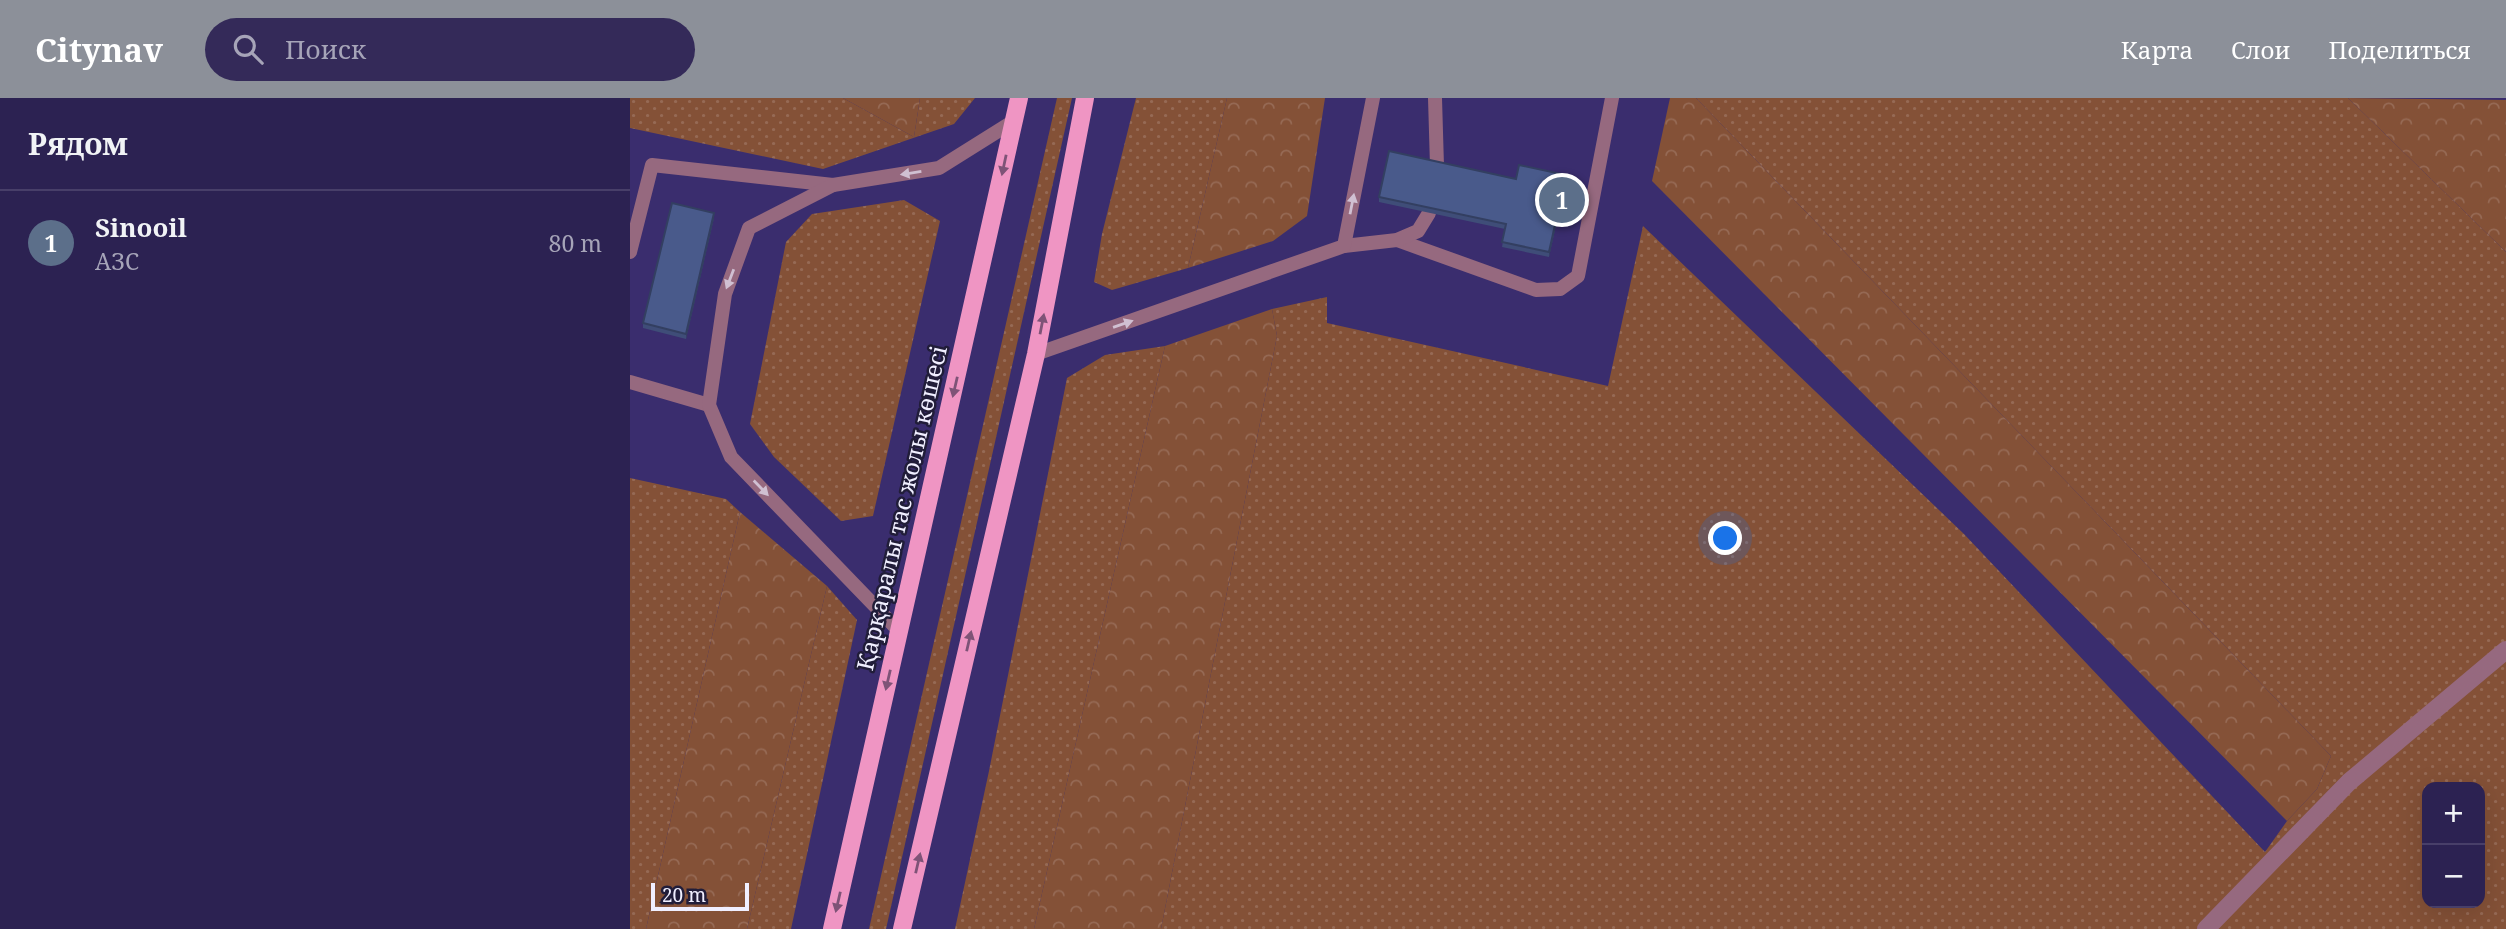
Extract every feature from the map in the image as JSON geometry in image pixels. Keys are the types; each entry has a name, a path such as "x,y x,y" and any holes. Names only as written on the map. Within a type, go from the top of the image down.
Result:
{"main road":[{"name":"Қарқаралы тас жолы көшесі","path":"832,929 1019,98"},
{"path":"902,929 1036,354 1085,98"}],"street":[{"path":"2206,929 2349,782 2506,650"}],"lane":[{"path":"1344,246 1373,98"},
{"path":"1435,98 1437,166"},
{"path":"1397,240 1536,290 1560,289 1578,276 1612,98"},
{"path":"630,252 652,165 833,185 939,168 1014,121"},
{"path":"833,185 750,228 725,294 709,405 731,457 900,631"},
{"path":"1036,354 1344,246 1397,240 1418,231 1429,213"},
{"path":"630,382 709,405"}],"green space":[{"path":"630,98 843,98 914,137 920,98 975,98 954,124 823,169 630,128"},
{"path":"843,98 920,98 914,137"},
{"path":"1057,98 1072,98 886,929 869,929"},
{"path":"1136,98 1227,98 1188,268 1112,290 1094,282 1102,234"},
{"path":"1227,98 1325,98 1307,216 1273,241 1188,268"},
{"path":"1670,98 1696,98 2331,756 2317,789 2287,821 1652,181"},
{"path":"1696,98 2348,98 2506,252 2506,929 1161,929 1277,336 1272,309 1327,297 1327,323 1608,386 1643,226 1964,534 2265,852 2287,821 2317,789 2331,756"},
{"path":"2348,98 2506,100 2506,252"},
{"path":"904,200 940,221 873,516 841,521 774,457 750,424 786,242 812,214"},
{"path":"1272,309 1277,336 1161,929 1034,929 1165,346"},
{"path":"1165,346 1034,929 955,929 1067,378 1105,355"},
{"path":"630,478 726,499 740,512 646,929 630,929"},
{"path":"740,512 827,586 747,929 646,929"},
{"path":"827,586 857,620 791,929 747,929"}],"building":[{"path":"1389,151 1516,179 1519,165 1566,175 1549,252 1502,242 1506,224 1379,197"},
{"path":"672,203 714,213 686,334 643,323"}],"place":[{"name":"Sinooil","path":"1562,200"}]}
